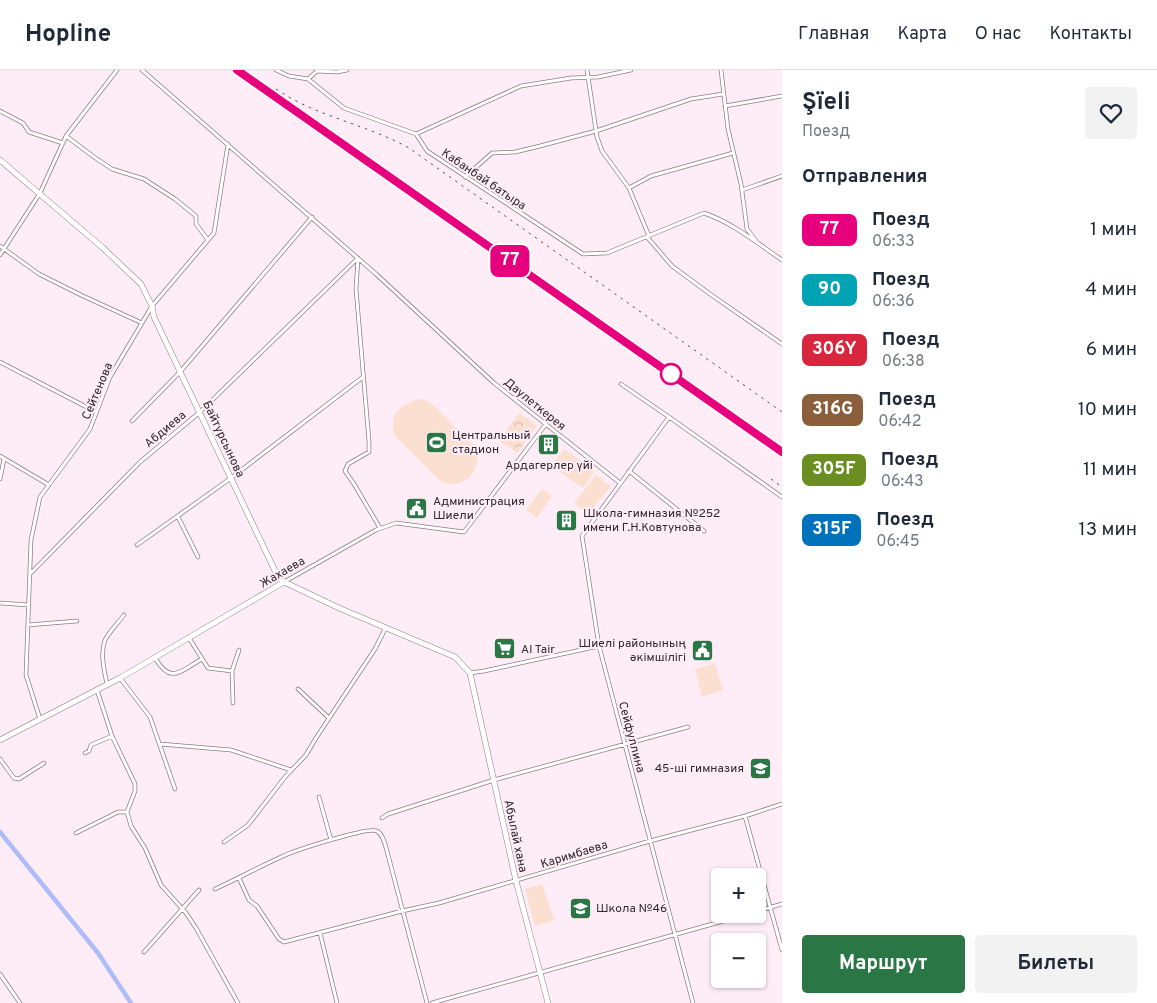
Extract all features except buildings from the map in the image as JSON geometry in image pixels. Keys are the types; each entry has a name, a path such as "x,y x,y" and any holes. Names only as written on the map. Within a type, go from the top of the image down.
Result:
{"main road":[{"name":"Байтурсынова","path":"0,160 103,248 140,284 152,306 154,318 277,575 284,582"},
{"path":"284,582 455,657 470,673"},
{"name":"Жахаева","path":"0,740 120,678 284,582"},
{"name":"Абылай хана","path":"470,673 516,881 548,1003"}],"street":[{"path":"0,255 40,193 66,136 117,70"},
{"name":"Даулеткерея","path":"142,70 312,217 494,383 620,483"},
{"path":"276,70 289,76 308,79 344,108 416,134 521,86 571,78 598,77 631,70"},
{"path":"308,79 317,71 337,72 347,70"},
{"path":"587,70 596,131 602,151 629,188 648,237 672,266 782,344"},
{"path":"720,70 728,129 742,190 747,229 758,244 782,260"},
{"path":"465,177 492,153 515,152 596,131 691,99 723,94"},
{"path":"725,106 782,96"},
{"path":"0,110 23,123 29,132 63,143"},
{"name":"Кабанбай батыра","path":"416,134 427,151 583,254 607,253 704,213 720,218 758,244"},
{"path":"66,136 112,169 144,179 176,199 196,216 196,224 208,240"},
{"name":"Сейтенова","path":"40,719 26,675 31,540 40,497 90,429 110,377 152,306 214,233 228,144"},
{"path":"629,188 651,176 734,153"},
{"path":"742,190 782,176"},
{"path":"132,421 180,372 312,217"},
{"path":"0,246 39,274 142,323"},
{"path":"358,258 356,289 369,452 348,464 345,471 380,528"},
{"name":"Абдиева","path":"30,575 140,462 200,412 358,258"},
{"path":"0,362 96,412"},
{"path":"137,545 231,478 364,377"},
{"path":"621,384 782,497"},
{"path":"620,483 669,417"},
{"name":"Жахаева","path":"284,582 380,528 396,523 464,532 546,424"},
{"path":"0,478 2,458 49,485"},
{"path":"629,471 704,531"},
{"name":"Сейфуллина","path":"620,483 582,536 599,646 693,1003"},
{"path":"178,517 198,557"},
{"path":"0,603 28,605"},
{"path":"106,684 103,665 105,639 124,615"},
{"path":"28,624 77,621"},
{"path":"224,842 248,825 291,771 306,756 386,627"},
{"path":"188,638 208,668 232,671"},
{"path":"470,673 599,646"},
{"path":"233,703 232,671 239,650"},
{"path":"155,657 162,669 167,673 174,674 202,659"},
{"path":"120,678 150,717 175,790"},
{"path":"298,689 329,718"},
{"path":"97,690 112,736 135,784 135,791 127,812 131,826 145,848 161,885 196,928 238,1003"},
{"path":"382,818 388,814 494,780 688,727"},
{"path":"85,753 89,751 91,745 112,736"},
{"path":"160,744 231,750 291,771"},
{"path":"0,759 14,778 19,779 44,763"},
{"path":"319,797 331,840"},
{"name":"Каримбаева","path":"238,878 249,900 257,906 279,939 284,942 402,910 439,903 782,804"},
{"path":"76,833 118,812 127,812"},
{"path":"745,816 782,950"},
{"path":"215,889 282,856 371,829 377,831 381,835 388,855 427,1003"},
{"path":"144,952 198,890"},
{"path":"766,909 782,904"},
{"path":"432,1003 715,923"},
{"path":"320,933 337,1003"},
{"path":"0,974 20,1003"}],"green space":[{"name":"Центральный стадион","path":"418,399 425,400 434,406 477,449 478,457 473,472 462,482 455,484 439,480 394,435 394,416 401,408"},
{"path":"519,413 537,426 517,453 499,441"},
{"path":"564,449 595,471 583,488 551,466"},
{"path":"596,475 611,486 588,514 574,503"},
{"path":"542,489 552,496 537,518 526,510"},
{"path":"715,663 723,690 702,697 695,669"},
{"path":"542,884 554,920 535,926 525,889"}],"waterway":[{"path":"0,832 98,953 131,1003"}],"railway":[{"path":"238,70 782,452"},
{"path":"276,89 308,107 409,148 782,412"},
{"path":"771,479 782,487"}],"train":[{"name":"77","path":"237,70 782,452"}],"place":[{"name":"Центральный стадион","path":"436,442"},
{"name":"Ардагерлер үйі","path":"549,444"},
{"name":"Администрация Шиели","path":"417,508"},
{"name":"Школа-гимназия №252 имени Г.Н.Ковтунова","path":"567,520"},
{"name":"Al Tair","path":"505,649"},
{"name":"Шиелі районының әкімшілігі","path":"702,650"},
{"name":"45-ші гимназия","path":"760,768"},
{"name":"Школа №46","path":"580,908"}]}
